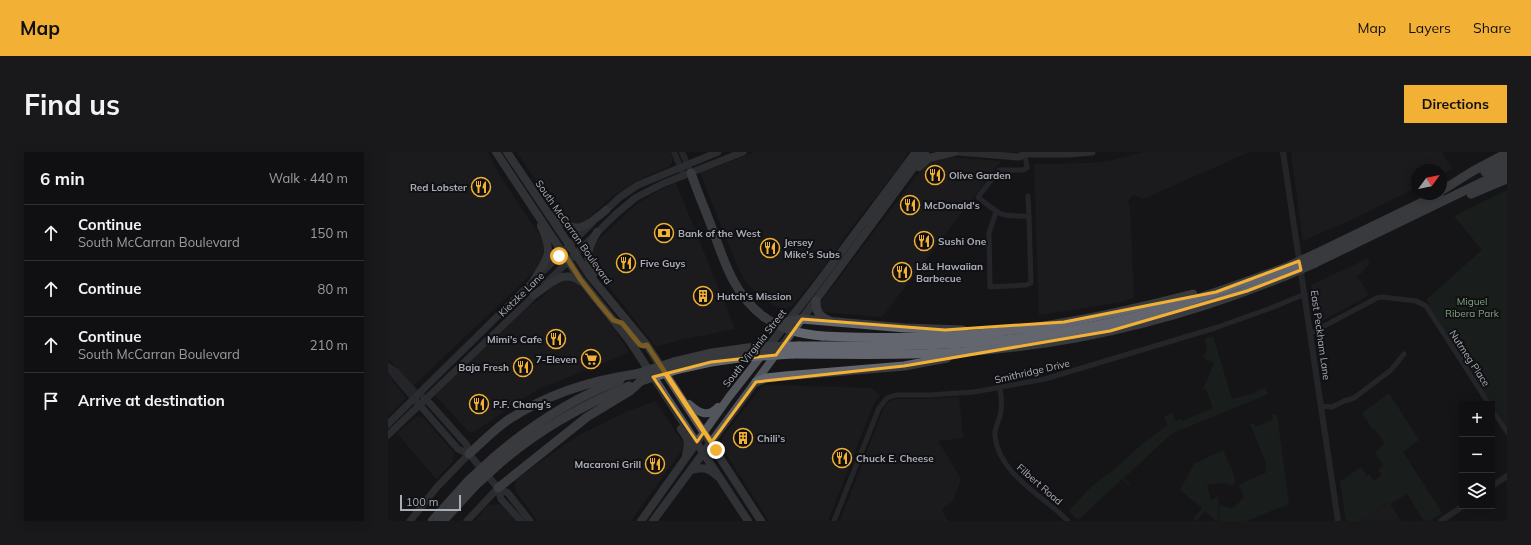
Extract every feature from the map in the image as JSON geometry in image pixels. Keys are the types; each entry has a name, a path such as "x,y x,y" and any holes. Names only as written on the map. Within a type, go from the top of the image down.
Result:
{"highway":[{"path":"1447,188 1473,171 1507,153"},
{"path":"1447,190 1507,161"},
{"path":"677,366 746,357 792,354 919,354 985,350 1052,342 1132,326 1210,304 1315,259 1424,206 1507,170"},
{"path":"687,171 724,263 736,287 748,303 764,317 776,325 796,332 822,336 881,338 933,337 989,333 1123,312 1194,294 1216,292"},
{"path":"1424,206 1476,192 1507,179"},
{"path":"1424,206 1430,200"},
{"path":"1424,206 1431,200"},
{"path":"469,454 508,420 540,402 599,381 639,377 677,366 712,353 755,347 938,345 1027,337 1094,326 1142,315 1284,272"},
{"path":"816,300 816,309 819,315 825,319 839,323"},
{"path":"787,322 802,319 839,323 956,330 1016,327 1064,322"},
{"path":"756,382 766,378 904,366 985,350"},
{"path":"432,521 495,461 570,414 639,377"},
{"path":"498,488 587,417 630,391 639,377"},
{"path":"443,521 472,483"}],"main road":[{"name":"South McCarran Boulevard","path":"496,152 583,283 629,340 748,521"},
{"name":"Kietzke Lane","path":"388,435 623,208 640,196 687,171 718,152"},
{"name":"Kietzke Lane","path":"388,424 534,280 620,198 638,185 680,167 687,171 743,152"},
{"name":"South Virginia Street","path":"641,521 738,386 848,243 910,156 916,152"},
{"name":"South Virginia Street","path":"653,521 925,152"},
{"path":"905,180 929,158 954,152"},
{"path":"958,152 1015,157 1022,156 1024,153 1069,154 1092,152"},
{"name":"South McCarran Boulevard","path":"506,153 596,283 647,345 761,521"},
{"path":"529,202 547,240 548,252 545,262 534,280"},
{"path":"544,208 565,224 576,228 593,221 606,210"},
{"path":"596,283 587,260 587,254 597,232"},
{"path":"848,243 854,248"},
{"path":"534,295 560,277 571,276 583,283"},
{"path":"613,320 622,323 640,345 647,345"},
{"path":"676,390 694,409 706,414 715,410 738,386"},
{"path":"410,521 433,492 469,454 469,449 466,444 426,399 416,397"},
{"path":"416,397 420,405 458,450 469,454 498,488 508,493 530,521"},
{"path":"669,401 677,423 687,438 688,446 685,458"},
{"path":"691,470 707,468 724,483"},
{"path":"467,521 498,488"},
{"path":"498,488 501,499 521,521"}],"street":[{"path":"674,152 680,167"},
{"path":"682,152 687,171"},
{"name":"East Peckham Lane","path":"1283,152 1338,521"},
{"path":"1024,153 1027,168 1022,170 999,170 978,197 996,212 1008,217 1029,216"},
{"path":"996,212 989,233 990,288 1026,285 1031,283 1028,196"},
{"name":"Smithridge Drive","path":"834,521 879,408 887,398 896,395 954,394 1000,388 1068,373 1215,328 1305,294"},
{"name":"Nutmeg Place","path":"1311,333 1377,298 1382,297 1420,302 1426,306 1487,401"},
{"path":"1321,406 1332,407 1354,398 1391,370 1404,354"},
{"path":"388,366 396,371 416,397"},
{"name":"Filbert Road","path":"1000,388 1002,409 995,436 1004,462 1012,473 1068,521"},
{"path":"1495,414 1507,432"},
{"path":"1495,484 1507,476"},
{"path":"1441,521 1459,509"}],"highlighted area":[{"path":"1299,261 1301,270 1247,291 1110,331 904,366 756,382 711,443 704,432 697,442 653,377 711,362 776,355 802,319 945,330 1064,322 1216,292"}],"shaded area":[{"path":"388,152 488,152 499,174 545,246 540,266 413,386 388,358"},
{"path":"517,152 671,152 672,163 668,167 630,185 610,198 585,221 580,224 573,225 560,216"},
{"path":"755,152 908,152 904,160 880,192 848,232 831,258 792,306 783,309 773,305 758,295 744,279 736,263 700,173"},
{"path":"1144,152 1249,152 1143,199 1133,195 1128,201 1130,208 1134,298 1120,302 1039,315 1034,164 1092,163 1109,161"},
{"path":"1291,152 1441,152 1452,169 1447,172 1447,164 1411,164 1411,190 1357,217 1303,241"},
{"path":"950,157 1001,161 882,317 823,312 820,310 820,303 924,166 933,160"},
{"path":"676,183 735,329 680,340 656,347 592,265 590,253 594,244 640,202 661,189"},
{"path":"1367,259 1370,264 1357,276 1369,295 1322,321 1317,321 1311,285"},
{"path":"563,278 575,281 614,329 629,352 541,388 519,401 474,432 469,432 435,395 526,308 542,297"},
{"path":"388,375 406,398 388,416"},
{"path":"763,385 871,388 880,395 874,403 828,521 769,521 721,446 722,438"},
{"path":"959,397 963,438 938,441 961,479 953,501 944,507 942,511 948,521 840,521 883,410 888,402 895,399"},
{"path":"655,401 685,446 631,521 538,521 516,492 515,480 580,435 626,412"},
{"path":"417,416 423,417 454,453 453,462 436,479 397,433"},
{"path":"1389,502 1401,521 1361,521"},
{"path":"500,504 516,521 475,521 488,505"}],"green space":[{"name":"Miguel Ribera Park","path":"1507,190 1507,427 1495,408 1495,401 1490,401 1426,300 1482,250 1454,216"},
{"path":"1213,336 1232,399 1255,393 1265,388 1268,394 1171,434 1124,478 1130,485 1129,486 1122,479 1078,520 1069,511 1091,487 1116,468 1143,443 1168,425 1164,417 1172,413 1176,421 1181,419 1182,421 1213,408 1206,389 1203,389 1214,363 1203,358 1207,349 1205,338"},
{"path":"1389,393 1419,440 1403,452 1442,513 1430,521 1424,521 1407,494 1390,504 1388,502 1361,521 1346,521 1340,482 1361,467 1367,476 1369,474 1374,481 1382,475 1378,470 1383,465 1375,452 1385,444 1375,429 1373,430 1362,413"},
{"path":"1272,415 1277,415 1289,504 1246,521 1219,521 1220,504 1231,508 1236,506 1244,497 1239,485 1267,472 1265,469 1266,463 1250,424 1254,423 1256,427 1273,420"},
{"path":"1223,450 1234,475 1235,484 1231,486 1225,483 1207,485 1211,501 1218,496 1219,519 1216,521 1205,511 1196,521 1194,519 1202,508 1180,490 1194,464"}],"place":[{"name":"Olive Garden","path":"935,175"},
{"name":"Red Lobster","path":"481,187"},
{"name":"McDonald's","path":"910,205"},
{"name":"Bank of the West","path":"664,233"},
{"name":"Sushi One","path":"924,241"},
{"name":"Jersey Mike's Subs","path":"770,248"},
{"name":"Five Guys","path":"626,263"},
{"name":"L&L Hawaiian Barbecue","path":"902,272"},
{"name":"Hutch's Mission","path":"703,296"},
{"name":"Mimi's Cafe","path":"556,339"},
{"name":"7-Eleven","path":"591,359"},
{"name":"Baja Fresh","path":"523,367"},
{"name":"P.F. Chang's","path":"479,404"},
{"name":"Chili's","path":"743,438"},
{"name":"Chuck E. Cheese","path":"842,458"},
{"name":"Macaroni Grill","path":"655,464"}],"route":[{"path":"559,256 563,252 580,279 613,320 622,323 640,345 647,345 716,450"}]}
